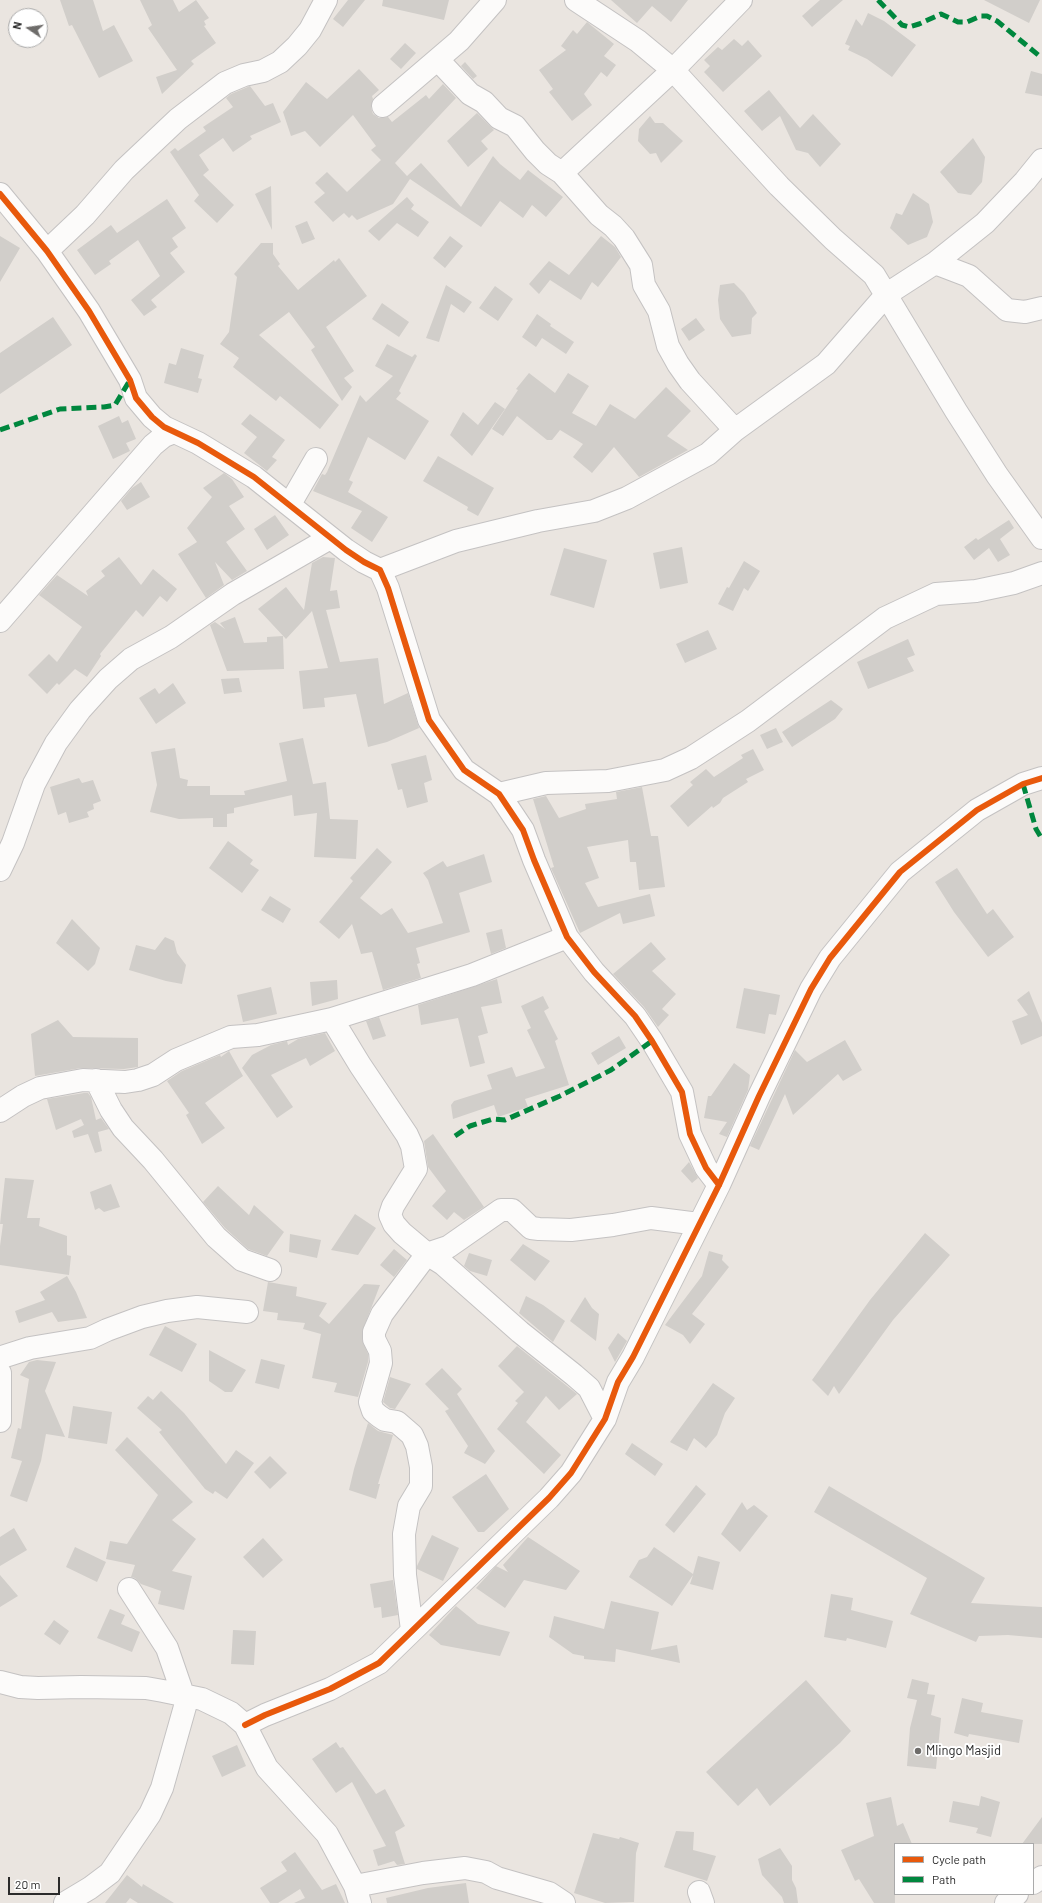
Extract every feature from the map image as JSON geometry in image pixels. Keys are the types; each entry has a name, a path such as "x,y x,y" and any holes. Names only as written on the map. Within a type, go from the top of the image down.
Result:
{"street":[{"path":"47,251 85,215 124,170 178,119 225,83 244,75 263,71 280,62 297,46 310,30 326,0"},
{"path":"383,106 459,41 494,0"},
{"path":"576,0 638,41 673,70 779,186 833,239 874,275 887,294 917,350 997,475 1042,538"},
{"path":"562,173 673,70 741,0"},
{"path":"438,60 470,94 484,102 499,118 515,126 535,151 548,164 562,173 599,215 613,226 624,238 641,265 644,285 659,311 668,346 678,364 690,381 735,430"},
{"path":"380,570 456,541 538,521 594,512 627,498 708,454 735,430 826,364 887,294 934,263 985,222 1025,181 1042,160"},
{"path":"0,194 47,251 89,310 130,380 136,398 144,410 164,427 198,443 254,477 290,504 330,538 364,562 380,570 388,588 429,720 464,770 498,794 523,830 567,937 594,972 635,1016 652,1041 682,1092 690,1134 706,1168 719,1185"},
{"path":"934,263 969,276 1007,310 1025,312 1042,308"},
{"path":"0,621 153,445 164,436 174,432"},
{"path":"290,504 316,459"},
{"path":"0,870 13,843 34,784 56,743 80,710 108,679 131,659 171,637 232,594 330,538"},
{"path":"498,794 546,783 608,781 665,770 690,758 748,721 885,618 936,594 976,591 1014,583 1042,573"},
{"path":"245,1725 265,1715 330,1689 378,1663 550,1498 577,1466 605,1419 618,1382 633,1357 719,1185 762,1088 811,989 830,958 900,872 977,810 1023,784 1042,778"},
{"path":"0,1111 23,1096 40,1088 83,1080 125,1082 138,1080 153,1075 176,1060 231,1037 258,1034 332,1019 472,975 567,937"},
{"path":"332,1019 360,1065 407,1135 412,1146 416,1169 393,1206 390,1215 394,1224 402,1233 427,1254 443,1264 520,1332 589,1388 605,1419"},
{"path":"96,1080 122,1128 153,1160 216,1237 242,1260 270,1270"},
{"path":"412,1630 405,1575 404,1534 409,1506 421,1486 417,1446 412,1435 397,1422 386,1420 379,1416 374,1411 370,1402 381,1363 380,1352 374,1339 374,1332 382,1314 427,1254 448,1247 501,1210 512,1210 532,1228 539,1229 571,1230 613,1225 651,1218 699,1224"},
{"path":"0,1421 1,1360 30,1348 90,1338 142,1317 167,1311 197,1307 247,1312"},
{"path":"65,1903 90,1888 110,1873 150,1814 162,1788 186,1703 167,1648 129,1588"},
{"path":"0,1682 20,1687 38,1688 81,1686 146,1688 202,1699 231,1713 245,1725 267,1768 327,1834 358,1895 465,1868 486,1872 497,1878 548,1893 564,1903"},
{"path":"1006,1903 1016,1895"}],"building":[{"path":"60,0 93,0 103,31 114,25 133,61 99,78 72,25 69,26"},
{"path":"140,0 173,0 179,12 196,0 209,18 204,21 206,25 204,26 216,43 191,61 194,64 162,94 156,77 177,70 148,28 152,25"},
{"path":"348,0 365,0 343,27 333,19"},
{"path":"383,0 449,0 444,20 382,6"},
{"path":"611,0 688,0 671,22 652,6 637,23"},
{"path":"820,0 843,0 812,27 802,16"},
{"path":"984,0 1040,0 1029,23"},
{"path":"868,13 884,21 916,45 892,77 867,59 848,50 850,46 845,44 856,19 862,26"},
{"path":"587,22 614,44 604,56 616,65 607,77 601,72 584,94 592,105 572,121 549,92 553,89 539,70 566,50 561,46 573,30 577,34"},
{"path":"734,39 742,46 748,40 762,56 723,92 704,72 710,66 704,60 718,47 722,50"},
{"path":"405,43 416,53 401,69 390,59"},
{"path":"465,62 477,76 473,79 461,66"},
{"path":"359,69 379,90 372,96 373,99 371,108 373,114 379,118 388,117 392,122 426,95 429,99 443,84 456,98 395,163 407,176 421,163 461,207 493,156 500,164 520,180 528,170 563,197 546,217 532,205 523,218 500,201 481,227 410,179 393,204 357,220 352,215 349,218 344,213 333,222 314,202 325,193 315,183 327,172 347,192 381,160 371,150 376,146 353,115 320,147 305,131 291,136 283,112 306,82 327,99"},
{"path":"1031,71 1042,74 1042,96 1025,93"},
{"path":"250,86 265,106 273,103 281,122 250,136 252,139 233,152 223,138 199,155 209,170 203,175 234,205 217,223 194,201 199,195 170,152 175,148 178,151 206,131 203,127 233,107 226,98 231,94"},
{"path":"769,90 800,128 813,114 841,144 820,167 808,153 796,150 780,116 762,131 744,111"},
{"path":"477,113 494,130 481,141 488,149 468,167 447,141"},
{"path":"650,116 655,123 663,123 683,141 661,163 656,153 650,154 638,141 639,129"},
{"path":"973,138 985,157 982,182 971,195 958,193 940,172"},
{"path":"271,186 272,230 255,194"},
{"path":"913,193 929,204 933,222 927,237 908,245 890,228 896,213 902,215"},
{"path":"407,197 414,205 411,209 429,222 418,237 397,223 379,241 368,231"},
{"path":"167,199 186,228 172,238 178,247 170,253 185,272 151,300 157,307 144,316 131,300 160,276 138,240 109,261 111,264 95,275 77,250 111,225 117,233"},
{"path":"307,221 315,239 302,244 295,226"},
{"path":"0,236 20,248 0,282"},
{"path":"450,236 463,246 445,268 433,258"},
{"path":"601,236 615,247 621,257 598,287 592,282 581,300 550,280 539,294 529,284 549,261 569,275"},
{"path":"261,243 273,243 273,254 280,264 278,266 298,290 334,260 335,262 339,258 367,296 326,327 354,371 344,378 352,387 342,401 311,350 315,347 289,312 259,335 339,405 320,429 280,396 276,401 233,367 239,358 220,344 229,332 237,277 234,274"},
{"path":"734,283 744,293 757,313 752,318 751,334 732,337 720,319 718,300 720,285"},
{"path":"446,285 472,302 464,313 451,304 439,342 426,338"},
{"path":"495,286 513,299 498,321 479,308"},
{"path":"382,303 409,322 399,337 372,319"},
{"path":"537,314 551,324 550,326 574,342 566,354 542,338 536,347 522,337"},
{"path":"53,317 72,345 0,394 0,353"},
{"path":"696,318 705,330 689,341 681,329"},
{"path":"387,344 412,357 415,354 417,356 399,391 401,393 396,399 429,421 405,460 368,437 349,480 353,482 348,492 388,517 372,542 351,528 362,511 313,491 322,474 325,475 327,472 360,395 366,402 393,376 375,366"},
{"path":"181,348 204,355 198,378 202,379 198,393 164,383 169,363 176,365"},
{"path":"529,373 555,393 568,373 589,386 572,413 596,426 610,404 635,419 666,387 691,411 667,436 688,450 639,477 614,447 592,473 573,457 583,444 560,430 552,440 547,440 517,416 503,436 492,429 518,390 516,389"},
{"path":"495,402 505,409 472,456 450,435 463,412 478,425"},
{"path":"250,414 285,440 272,457 277,460 267,471 244,453 257,437 241,424"},
{"path":"119,416 122,423 128,420 136,439 126,443 130,451 113,459 98,426"},
{"path":"438,456 494,488 478,516 467,510 468,507 423,481"},
{"path":"224,473 232,479 244,497 229,506 245,529 226,542 247,571 232,580 215,562 224,585 206,598 178,554 197,542 187,528 212,497 203,488"},
{"path":"141,482 150,497 127,510 121,501 132,488"},
{"path":"275,515 289,535 267,550 254,529"},
{"path":"1009,520 1014,528 1000,539 1010,555 998,562 989,548 974,560 964,547 976,538 978,540"},
{"path":"682,547 688,583 660,589 653,553"},
{"path":"564,548 607,560 594,608 550,595"},
{"path":"119,557 141,585 153,569 177,589 167,602 160,596 143,617 136,610 100,654 101,656 87,677 75,669 59,685 57,683 47,694 28,675 49,654 57,662 82,627 39,595 57,575 88,596 86,591 105,576 101,571"},
{"path":"323,557 335,558 330,591 337,590 340,608 326,610 340,662 378,658 384,704 408,693 419,728 387,742 368,747 356,694 324,698 325,707 303,709 299,671 328,668 312,611 286,639 258,609 286,587 304,610 312,563"},
{"path":"744,561 760,571 748,591 744,588 733,611 718,604"},
{"path":"235,617 244,643 267,642 267,637 283,636 284,669 227,671 210,625 215,622 225,629 220,623"},
{"path":"708,630 717,649 685,663 676,644"},
{"path":"908,639 915,655 907,658 914,671 868,689 857,662"},
{"path":"239,678 242,692 224,694 221,679"},
{"path":"173,683 186,703 156,724 139,698 155,688 159,694"},
{"path":"831,700 843,709 835,719 792,747 782,732"},
{"path":"776,728 783,742 767,749 760,735"},
{"path":"303,738 313,784 326,782 330,819 358,820 356,859 314,857 317,813 294,816 292,795 234,808 234,813 227,814 227,827 213,827 213,818 179,819 150,812 157,785 151,752 175,748 180,778 188,780 187,786 210,786 210,795 245,795 244,791 287,781 279,743"},
{"path":"753,749 764,770 746,779 748,782 723,798 720,803 713,808 712,806 688,827 670,806 693,785 690,782 706,769 714,777 743,758 741,755"},
{"path":"426,755 432,780 424,783 428,802 407,808 402,789 398,790 391,764"},
{"path":"79,778 82,783 93,780 101,801 93,804 94,809 87,812 89,817 69,823 66,812 58,815 50,787"},
{"path":"642,787 651,836 658,836 665,887 639,890 636,862 630,862 628,840 587,847 599,878 585,883 598,907 650,894 655,916 623,924 620,913 580,933 551,868 554,867 533,799 546,796 559,818 586,809 585,804 617,799 616,792"},
{"path":"228,841 253,860 250,864 259,870 242,893 209,868"},
{"path":"377,848 392,862 360,898 381,915 392,908 408,933 443,923 428,880 423,873 443,861 447,867 484,854 492,882 459,893 470,932 416,948 420,963 417,964 421,978 383,990 372,952 361,954 352,924 339,939 319,922 353,881 350,878"},
{"path":"957,868 987,914 993,909 1014,937 988,957 954,912 935,882"},
{"path":"270,896 291,909 283,923 261,910"},
{"path":"72,919 100,948 95,964 88,971 56,943"},
{"path":"502,929 506,948 491,954 486,933"},
{"path":"165,937 174,941 177,953 186,965 182,984 129,970 136,945 155,950"},
{"path":"651,942 666,959 652,971 676,994 662,1009 669,1015 658,1027 644,1007 613,974"},
{"path":"497,979 502,1003 481,1007 488,1033 478,1036 485,1063 470,1067 458,1018 421,1025 418,1005"},
{"path":"337,980 338,999 312,1006 310,982"},
{"path":"271,987 277,1014 243,1022 237,995"},
{"path":"744,988 780,995 776,1015 769,1014 765,1034 736,1028"},
{"path":"1029,991 1042,1023 1042,1036 1021,1045 1012,1021 1028,1015 1017,1000"},
{"path":"543,996 549,1008 544,1011 558,1039 555,1041 569,1085 525,1099 528,1107 498,1117 494,1105 453,1119 451,1105 454,1101 492,1089 487,1075 512,1067 516,1077 545,1068 527,1030 531,1028 521,1006"},
{"path":"379,1017 386,1036 373,1040 366,1021"},
{"path":"58,1020 73,1037 138,1038 138,1067 124,1069 81,1068 35,1076 31,1034"},
{"path":"325,1033 335,1051 310,1066 306,1058 271,1075 293,1107 277,1118 242,1068 252,1055 271,1045 287,1041 288,1045 298,1039"},
{"path":"619,1036 626,1048 598,1065 591,1053"},
{"path":"845,1040 862,1070 843,1081 838,1074 793,1115 785,1094 759,1150 750,1146 795,1050 807,1062"},
{"path":"229,1051 243,1076 205,1103 225,1128 202,1144 186,1115 189,1113 167,1081 182,1071 220,1055 221,1057"},
{"path":"734,1063 750,1075 748,1090 727,1137 719,1134 727,1122 704,1118 708,1096 711,1096"},
{"path":"88,1093 91,1097 96,1120 101,1118 109,1129 98,1132 102,1151 95,1153 88,1134 74,1138 72,1131 84,1125 81,1119 56,1130 47,1099"},
{"path":"433,1134 484,1207 464,1220 454,1212 447,1220 432,1206 446,1191 428,1167 424,1141"},
{"path":"689,1162 698,1178 692,1183 681,1171"},
{"path":"5,1178 34,1180 27,1218 40,1218 39,1226 67,1236 67,1255 71,1256 69,1275 0,1265 0,1246 3,1224 0,1224"},
{"path":"111,1184 120,1207 104,1212 99,1208 95,1210 90,1192"},
{"path":"218,1186 249,1215 254,1205 284,1232 267,1256 248,1249 225,1228 203,1202"},
{"path":"355,1214 376,1228 358,1255 331,1250"},
{"path":"925,1233 950,1255 893,1320 839,1394 834,1386 828,1396 812,1380 870,1300"},
{"path":"290,1234 321,1240 317,1258 289,1252"},
{"path":"523,1244 550,1261 535,1281 510,1260"},
{"path":"394,1249 407,1260 394,1277 380,1265"},
{"path":"709,1251 723,1255 722,1260 729,1267 692,1314 705,1324 690,1344 683,1335 665,1325 702,1276"},
{"path":"469,1253 492,1260 487,1276 470,1271 464,1266"},
{"path":"67,1276 76,1292 87,1318 58,1322 52,1312 19,1323 15,1311 45,1300 40,1292"},
{"path":"268,1282 297,1287 296,1296 327,1303 319,1316 329,1324 364,1284 380,1285 362,1332 362,1339 368,1354 368,1362 358,1397 334,1392 337,1383 312,1378 321,1334 303,1329 305,1323 277,1320 278,1313 263,1311"},
{"path":"526,1296 543,1305 565,1321 553,1342 519,1313"},
{"path":"585,1297 592,1308 599,1314 596,1341 570,1321"},
{"path":"165,1326 197,1344 182,1372 149,1355"},
{"path":"618,1333 627,1341 615,1362 608,1348"},
{"path":"517,1346 577,1394 559,1410 546,1396 526,1422 561,1455 544,1474 497,1429 518,1403 515,1401 524,1392 498,1366"},
{"path":"209,1350 246,1370 232,1392 225,1392 209,1381"},
{"path":"261,1359 285,1365 279,1389 255,1383"},
{"path":"37,1360 56,1362 45,1391 65,1437 46,1434 41,1461 27,1502 10,1496 22,1461 11,1458 18,1428 21,1429 29,1379 20,1375 29,1362"},
{"path":"442,1368 462,1389 457,1394 495,1451 485,1464 464,1453 468,1446 445,1411 449,1409 425,1384"},
{"path":"390,1377 411,1384 395,1409 390,1408 383,1402"},
{"path":"713,1383 735,1398 725,1413 717,1435 706,1448 694,1438 687,1451 670,1442"},
{"path":"161,1391 184,1413 226,1464 236,1450 254,1463 227,1499 215,1491 213,1494 205,1489 159,1432 162,1430 137,1408 148,1396 153,1400"},
{"path":"73,1406 112,1412 107,1444 68,1438"},
{"path":"368,1423 378,1431 393,1435 378,1484 380,1484 376,1499 349,1490"},
{"path":"127,1437 193,1502 172,1520 196,1539 172,1571 192,1576 184,1610 158,1604 161,1591 141,1584 135,1578 131,1577 135,1565 106,1559 110,1541 127,1544 158,1495 115,1450"},
{"path":"632,1443 663,1464 655,1476 625,1454"},
{"path":"270,1456 287,1473 270,1489 254,1472"},
{"path":"486,1474 509,1509 484,1532 478,1532 452,1497"},
{"path":"696,1485 706,1494 674,1533 665,1525"},
{"path":"829,1486 985,1578 971,1603 1042,1607 1042,1638 1008,1635 979,1636 976,1642 910,1614 927,1578 814,1512"},
{"path":"742,1502 747,1510 754,1505 768,1516 740,1552 721,1534"},
{"path":"14,1528 27,1550 0,1566 0,1537"},
{"path":"432,1535 459,1548 443,1581 417,1569 417,1566"},
{"path":"528,1537 580,1571 566,1590 524,1580 505,1608 476,1588 496,1566 508,1572 503,1565"},
{"path":"263,1538 283,1560 263,1578 243,1557"},
{"path":"75,1547 106,1562 97,1582 66,1567"},
{"path":"654,1547 693,1574 698,1556 720,1562 713,1590 690,1584 693,1575 672,1606 629,1577 639,1560 647,1557"},
{"path":"0,1575 18,1596 0,1607"},
{"path":"393,1580 398,1615 382,1618 381,1607 374,1608 370,1584"},
{"path":"831,1594 853,1598 851,1610 893,1621 886,1648 847,1638 846,1641 824,1637"},
{"path":"611,1601 659,1612 651,1650 677,1645 680,1663 616,1649 615,1662 584,1659 584,1656 573,1654 549,1637 554,1616 604,1629"},
{"path":"456,1606 478,1624 510,1632 500,1656 441,1645 429,1635"},
{"path":"110,1609 125,1615 121,1624 140,1632 132,1652 97,1638"},
{"path":"54,1620 69,1631 60,1645 44,1634"},
{"path":"233,1630 256,1631 254,1665 231,1664"},
{"path":"912,1679 929,1683 927,1694 935,1695 931,1715 941,1718 936,1769 907,1766 910,1728 917,1700 907,1698"},
{"path":"806,1680 851,1731 840,1743 770,1806 757,1788 738,1806 706,1772"},
{"path":"962,1698 983,1703 981,1712 1023,1720 1019,1743 969,1734 968,1737 954,1733"},
{"path":"336,1742 340,1748 343,1747 376,1794 385,1789 405,1826 395,1832 405,1864 397,1865 394,1861 378,1866 373,1850 386,1846 352,1782 336,1793 312,1759"},
{"path":"237,1745 246,1766 222,1777 212,1756"},
{"path":"981,1796 1000,1802 991,1837 976,1833 978,1828 949,1822 953,1801 979,1806"},
{"path":"891,1797 897,1826 903,1823 912,1843 894,1843 895,1903 874,1903 859,1879 855,1881 841,1850 874,1836 866,1803"},
{"path":"1042,1817 1042,1844 1023,1843"},
{"path":"676,1831 694,1832 693,1850 716,1856 707,1881 664,1867"},
{"path":"593,1833 619,1839 620,1837 639,1843 636,1853 634,1902 605,1903 574,1893"},
{"path":"780,1848 792,1866 792,1880 796,1888 798,1903 784,1903 782,1897 762,1875 758,1859"},
{"path":"295,1852 322,1890 336,1884 345,1903 294,1903 305,1898 300,1889 278,1903 270,1903 260,1888 287,1871 281,1862"},
{"path":"127,1875 142,1887 143,1884 174,1903 138,1903 130,1898 126,1903 105,1903"},
{"path":"466,1883 469,1903 387,1903 386,1898 428,1888"}],"marked path":[{"path":"878,0 902,25 909,27 941,14 958,22 967,22 981,16 987,16 997,21 1042,58"},
{"path":"0,430 60,409 115,405 130,380"},
{"path":"1023,784 1036,829 1042,839"},
{"path":"455,1136 470,1126 493,1119 505,1120 560,1096 611,1070 652,1041"}],"cycle path":[{"path":"0,194 47,251 89,311 130,380 136,398 152,417 164,427 198,443 254,477 346,550 364,562 380,570 388,588 429,720 464,770 499,794 523,830 534,860 567,937 594,972 635,1016 652,1041 682,1092 690,1134 706,1168 719,1185"},
{"path":"245,1725 265,1715 330,1689 379,1663 549,1498 571,1473 605,1419 618,1382 633,1357 719,1185 759,1096 811,989 830,958 900,872 977,810 1023,784 1042,778"}],"place":[{"name":"Mlingo Masjid","path":"918,1751"}]}
